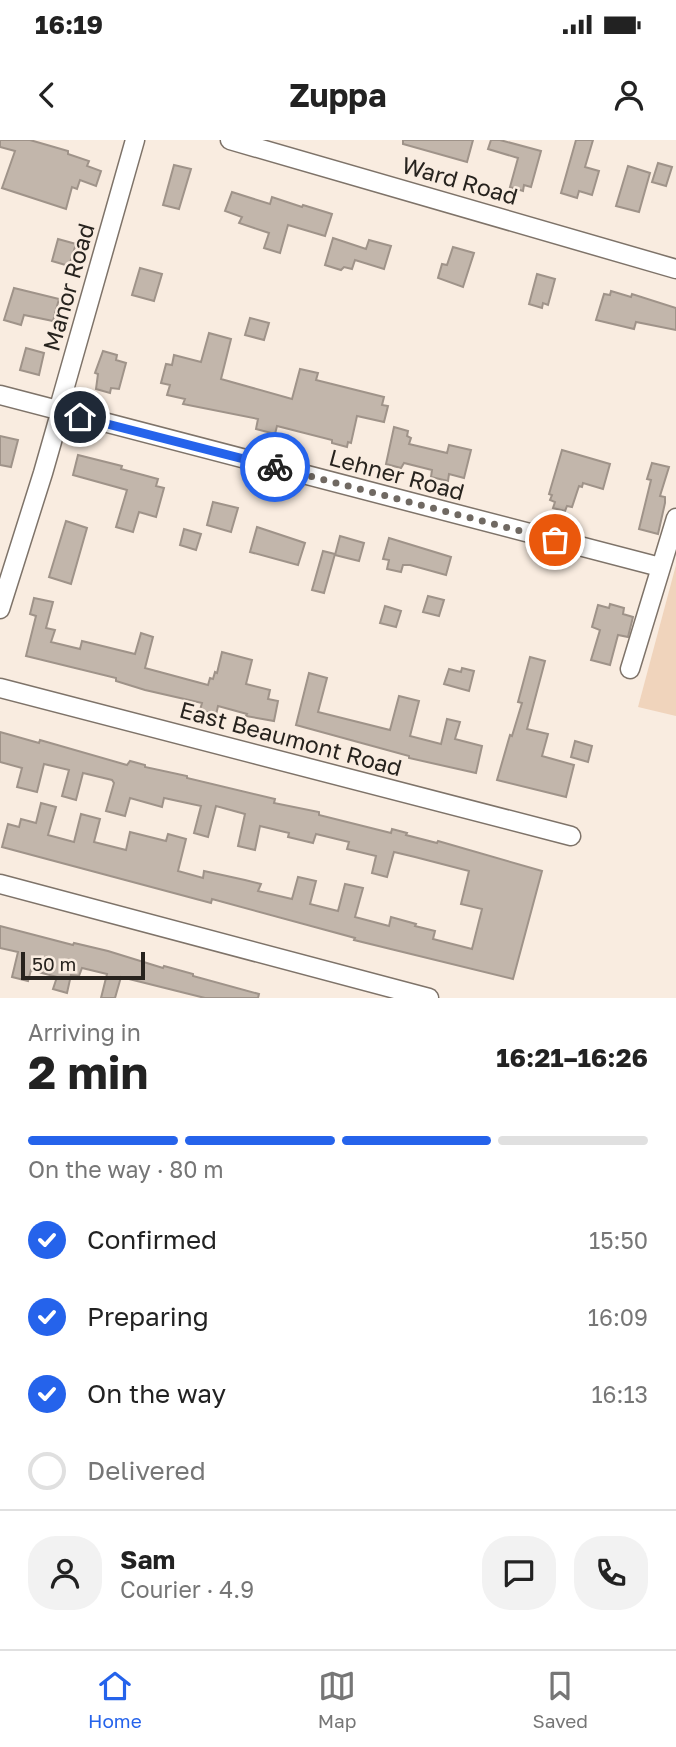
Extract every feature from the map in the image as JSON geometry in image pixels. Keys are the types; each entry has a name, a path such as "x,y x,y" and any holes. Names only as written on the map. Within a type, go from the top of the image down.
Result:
{"street":[{"name":"Manor Road","path":"0,609 43,472 135,140"},
{"name":"Ward Road","path":"230,140 676,269"},
{"name":"Lehner Road","path":"0,396 660,567"},
{"path":"630,669 676,518"},
{"name":"East Beaumont Road","path":"0,688 570,836"},
{"path":"0,884 429,998"}],"shaded area":[{"path":"676,565 676,716 638,707"}],"building":[{"path":"0,140 30,140 68,151 68,154 89,161 87,166 101,171 96,186 80,180 77,189 72,187 66,209 2,188 15,151 0,147"},
{"path":"403,140 473,140 467,162 403,144"},
{"path":"491,140 541,151 531,187 524,185 523,191 510,187 518,158 488,149"},
{"path":"576,140 593,140 585,167 599,171 592,195 579,191 577,198 561,193"},
{"path":"658,163 672,167 666,186 652,182"},
{"path":"174,165 191,169 179,209 163,205"},
{"path":"628,166 650,173 639,212 616,206"},
{"path":"232,192 270,204 272,197 332,214 325,236 288,225 280,253 264,248 269,233 239,223 242,217 225,211"},
{"path":"333,238 366,249 369,240 391,246 384,269 355,260 352,269 344,267 341,270 325,265"},
{"path":"58,239 76,244 69,266 52,261"},
{"path":"453,247 474,253 463,287 438,278 442,264 447,265"},
{"path":"140,268 162,274 154,301 132,295"},
{"path":"537,274 555,279 548,305 543,303 542,308 529,304"},
{"path":"14,288 59,299 53,321 24,315 21,325 4,320"},
{"path":"611,291 631,297 632,294 676,308 676,330 636,322 634,329 596,320 604,294 610,295"},
{"path":"250,318 269,323 264,340 245,335"},
{"path":"209,333 231,339 221,379 292,399 300,369 318,373 316,380 384,397 382,405 388,406 384,422 357,416 351,443 348,442 347,447 332,443 332,440 277,426 275,434 256,429 258,419 183,404 185,399 167,395 170,385 161,383 166,364 172,365 174,355 201,362"},
{"path":"26,348 44,353 39,375 20,370"},
{"path":"103,351 117,355 116,360 126,363 119,389 111,388 110,393 96,389 98,374 95,373"},
{"path":"394,427 408,431 407,436 411,438 409,444 447,453 449,445 471,450 464,478 449,474 448,481 431,477 432,470 404,463 401,468 386,464"},
{"path":"0,436 18,440 11,467 0,465"},
{"path":"562,450 610,464 603,489 583,483 582,487 579,486 572,507 567,506 565,511 553,508 555,502 550,500 552,495 549,494"},
{"path":"78,455 122,466 121,469 158,479 156,486 164,488 156,517 139,512 133,532 116,527 127,490 73,475"},
{"path":"652,463 669,467 660,496 665,497 665,503 658,534 639,529 651,480 647,479"},
{"path":"213,502 238,508 231,532 207,525"},
{"path":"66,521 87,528 71,584 49,577"},
{"path":"257,527 305,543 298,565 250,552"},
{"path":"184,529 201,534 196,550 180,545"},
{"path":"340,536 364,543 359,561 335,555"},
{"path":"389,538 451,557 446,575 410,565 403,565 401,572 387,569 389,560 383,559"},
{"path":"323,551 335,554 324,593 312,590"},
{"path":"428,596 444,600 439,616 423,612"},
{"path":"34,598 53,602 46,628 55,630 51,642 80,649 82,641 135,654 141,633 153,637 145,668 208,685 210,678 213,679 215,672 217,673 222,652 252,660 246,684 270,690 268,699 278,701 274,721 246,716 247,714 218,706 216,715 200,710 202,703 145,690 116,681 116,678 26,656 36,616 30,614"},
{"path":"610,604 624,608 623,614 633,617 628,637 618,635 610,665 591,660 600,630 592,627 598,605 609,608"},
{"path":"385,606 401,611 396,627 380,623"},
{"path":"530,657 545,661 527,729 548,734 542,756 574,765 566,797 497,780 522,703 518,702"},
{"path":"462,668 474,671 469,691 444,684 449,669 461,672"},
{"path":"309,673 327,678 318,712 390,730 399,696 419,701 410,736 441,744 447,719 460,722 455,739 482,746 476,773 409,758 296,725"},
{"path":"0,732 39,743 40,740 127,765 130,761 275,799 274,803 319,812 319,815 391,833 392,829 542,871 513,979 354,940 355,938 212,899 211,903 2,847 8,824 19,827 21,819 36,823 41,803 56,807 48,835 74,842 81,814 100,819 94,842 126,850 130,832 166,841 168,834 186,839 178,871 203,878 204,871 245,880 261,884 258,891 292,899 298,877 316,881 310,904 338,911 345,884 363,888 355,917 389,926 391,917 435,931 433,939 472,949 482,909 461,904 469,871 394,852 387,877 372,873 376,856 347,849 349,842 316,834 313,843 288,837 289,833 260,826 255,850 238,846 245,814 216,806 208,837 194,833 201,806 164,798 162,807 130,798 125,816 106,811 114,783 112,780 83,773 76,800 62,796 69,770 44,764 37,792 17,787 22,768 0,762"},
{"path":"575,741 592,746 588,762 571,757"},
{"path":"0,926 193,974 259,994 258,998 205,998 121,977 115,998 101,998 107,974 82,968 79,976 71,975 67,993 53,989 57,977 31,970 28,981 12,977 18,952 0,948"}],"way so far":[{"path":"275,467 555,540"}],"route":[{"path":"80,417 275,467"}]}
